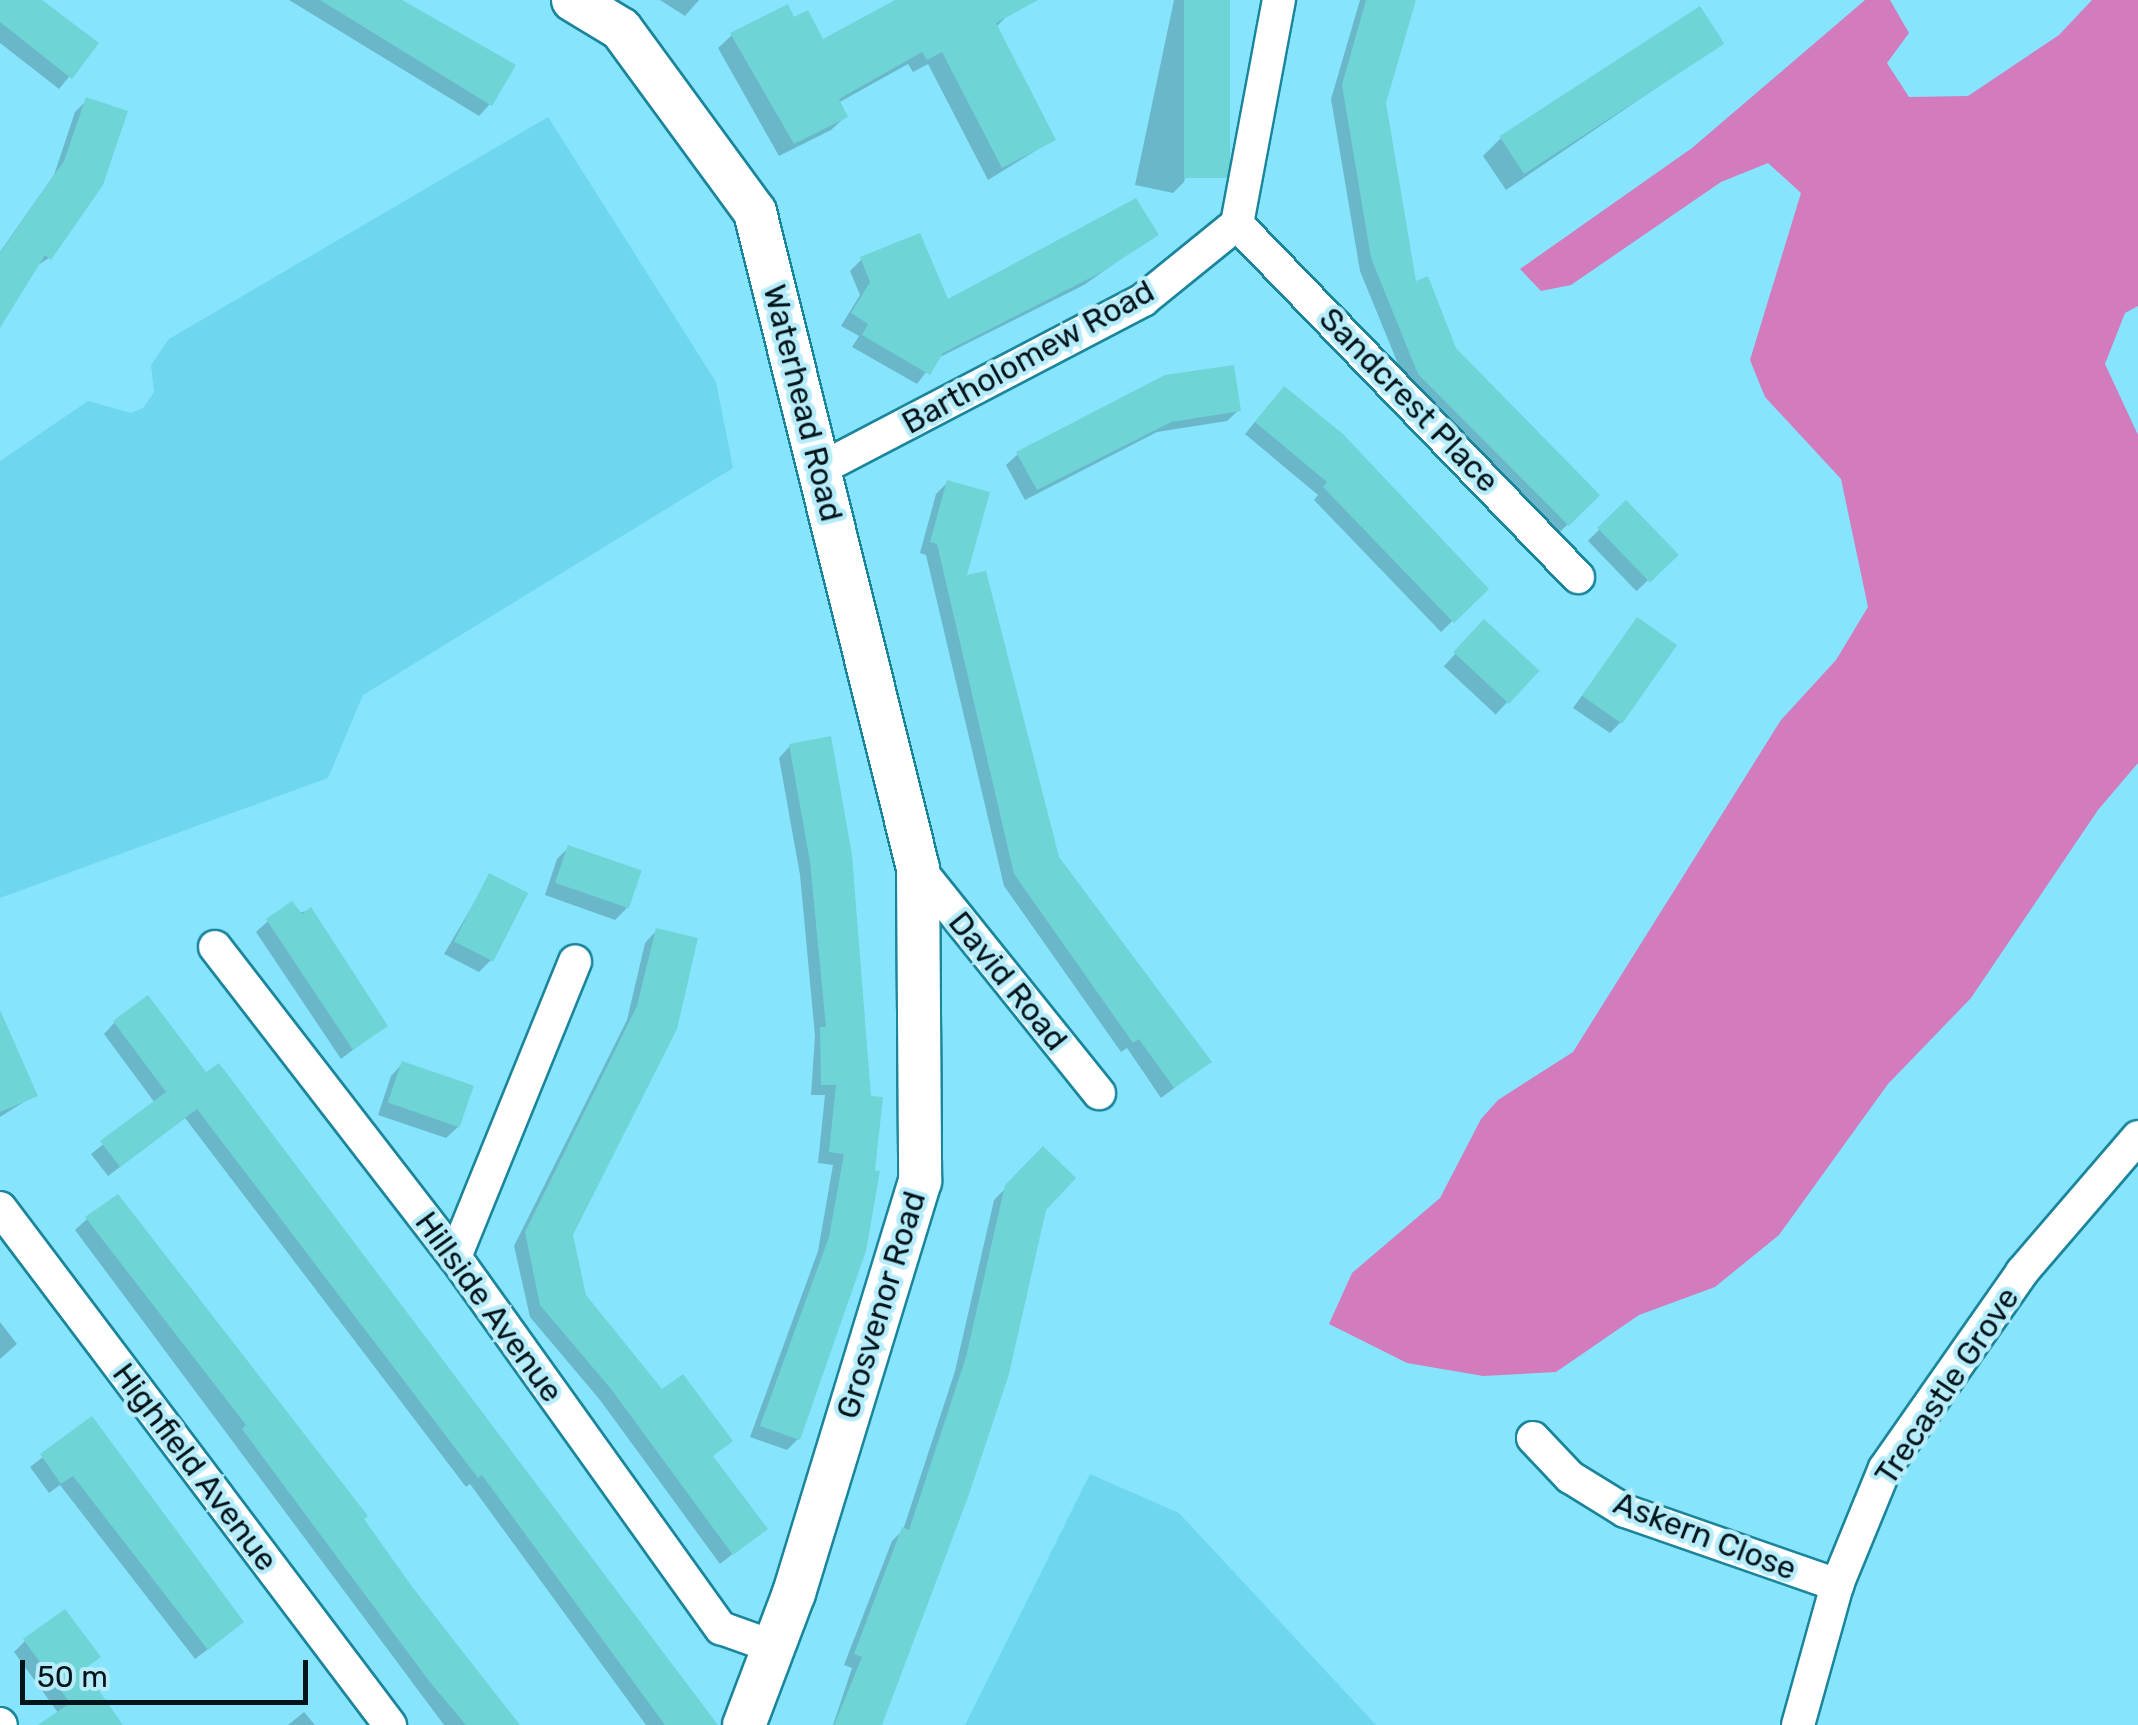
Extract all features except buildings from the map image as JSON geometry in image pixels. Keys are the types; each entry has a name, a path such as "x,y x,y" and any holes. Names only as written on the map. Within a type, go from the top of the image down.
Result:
{"street":[{"name":"Waterhead Road","path":"574,0 621,29 755,212 918,868"},
{"path":"1238,224 1279,0"},
{"name":"Bartholomew Road","path":"820,469 1144,300 1238,224"},
{"name":"Sandcrest Place","path":"1238,224 1578,577"},
{"name":"David Road","path":"918,868 1099,1093"},
{"name":"Grosvenor Road","path":"744,1725 774,1647 920,1181 918,868"},
{"name":"Hillside Avenue","path":"215,947 455,1258 722,1628 774,1647"},
{"path":"455,1258 574,961"},
{"name":"Trecastle Grove","path":"1798,1725 1837,1585 1884,1468 2022,1272 2138,1137"},
{"name":"Highfield Avenue","path":"0,1208 390,1725"},
{"name":"Askern Close","path":"1533,1438 1570,1477 1625,1512 1837,1585"}],"shaded area":[{"path":"1865,0 1890,0 1909,33 1887,63 1909,97 1968,96 2059,35 2092,0 2138,0 2138,306 2125,313 2105,364 2138,435 2138,763 2098,810 1971,998 1888,1084 1779,1235 1715,1287 1639,1315 1556,1372 1483,1376 1407,1363 1329,1324 1352,1273 1440,1198 1481,1119 1498,1100 1573,1052 1781,720 1836,660 1868,607 1841,479 1765,397 1750,360 1801,193 1768,163 1721,182 1571,285 1541,291 1520,269 1692,148"},
{"path":"548,117 716,382 733,468 363,695 328,778 0,898 0,461 88,401 131,413 143,408 154,392 151,365 169,339"},
{"path":"1090,1474 1179,1513 1376,1725 965,1725"}]}
